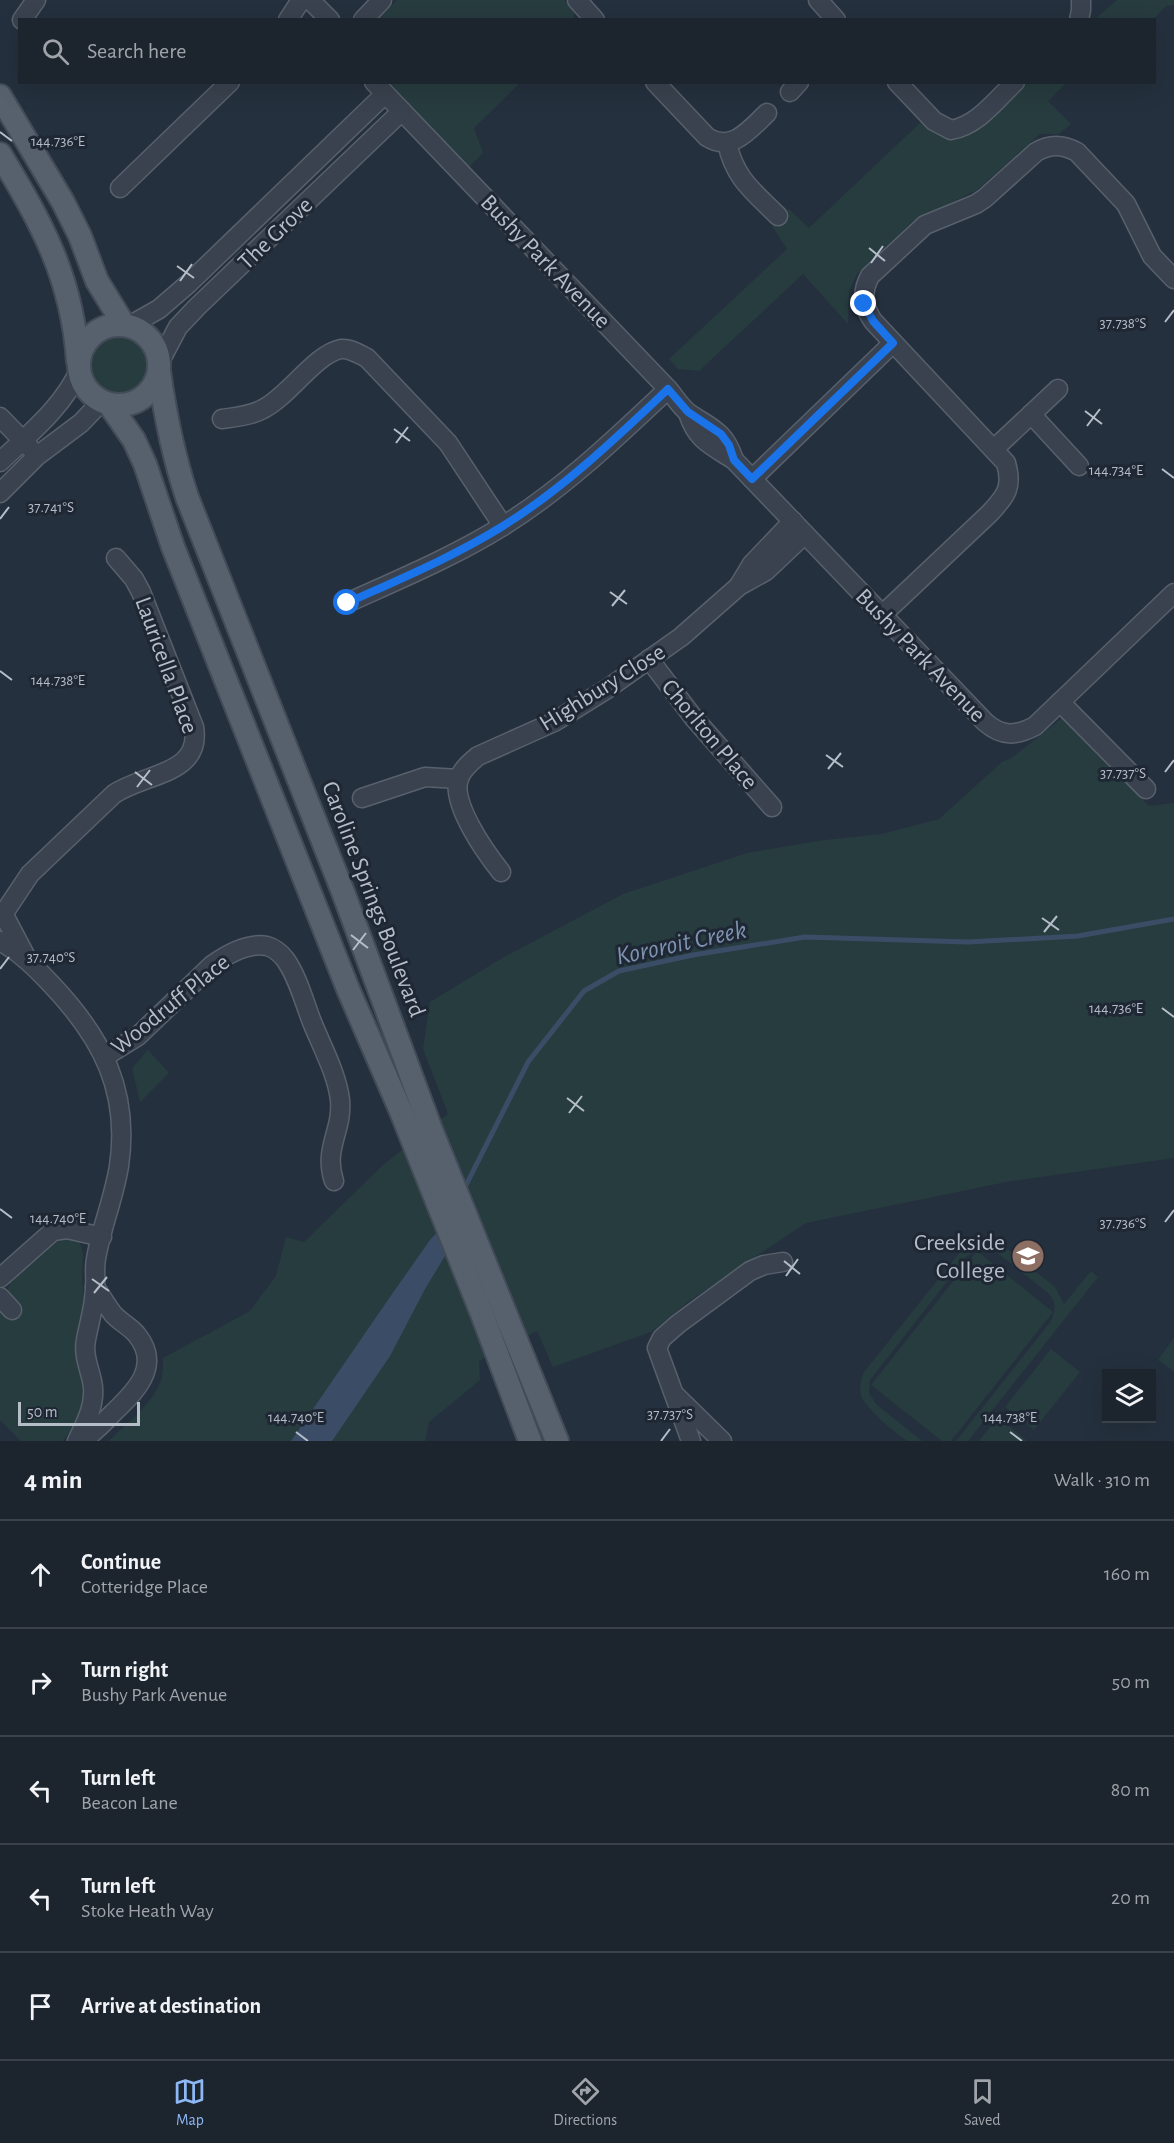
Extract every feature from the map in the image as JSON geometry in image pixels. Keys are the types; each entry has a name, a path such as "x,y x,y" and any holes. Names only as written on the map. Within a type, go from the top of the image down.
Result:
{"main road":[{"path":"0,96 63,202 80,236 97,281 126,326"},
{"path":"0,154 57,260 76,328 79,367 86,389 105,403 134,440 145,464 173,547 348,989 482,1314 530,1441"},
{"path":"79,367 81,351 88,339 98,331 111,326 126,326 141,332 150,340 156,351 159,367 155,384 146,395 135,402 122,406 105,403"},
{"name":"Caroline Springs Boulevard","path":"159,367 167,427 187,497 347,903 432,1132 557,1441"}],"street":[{"path":"24,18 36,0"},
{"path":"289,18 301,0"},
{"path":"310,0 328,18"},
{"path":"365,18 382,0"},
{"path":"577,0 593,18"},
{"path":"818,0 834,18"},
{"path":"1080,18 1081,0"},
{"path":"120,188 228,84"},
{"path":"657,84 713,141 727,143 743,136 767,113"},
{"path":"899,84 934,121 951,130 973,123 1013,84"},
{"name":"Bushy Park Avenue","path":"379,88 668,389 688,412 696,434 707,444 734,460 985,722 1000,733 1018,734 1035,726 1174,593"},
{"name":"The Grove","path":"126,326 159,309 188,284 379,88"},
{"name":"The Grove","path":"159,367 178,327 402,111"},
{"path":"727,143 739,177 778,216"},
{"path":"882,615 990,513 1005,495 1010,484 1006,463 873,321 864,304 865,285 870,276 925,225 986,198 1036,152 1045,147 1066,146 1077,152 1126,204 1152,256 1174,279"},
{"path":"752,479 893,343"},
{"path":"222,419 247,415 263,409 287,392 329,353 342,349 353,351 367,358 448,443 503,526"},
{"path":"0,462 60,403 70,390 79,367"},
{"path":"347,603 440,561 503,526 585,465 668,389"},
{"path":"994,449 1058,389"},
{"path":"0,493 37,456 105,403"},
{"path":"1031,414 1079,466"},
{"path":"0,417 37,456"},
{"name":"Highbury Close","path":"459,779 478,756 554,722 607,689 681,637 740,586 752,564 799,528"},
{"name":"Lauricella Place","path":"2,910 30,874 114,794 126,786 183,763 194,749 196,738 194,727 141,592 134,579 116,558"},
{"name":"Chorlton Place","path":"649,659 693,717 772,807"},
{"path":"1060,702 1146,789"},
{"path":"362,798 425,777 459,779 460,800 475,836 501,872"},
{"path":"2,910 27,959"},
{"path":"0,941 27,959 80,1016 98,1044 115,1086 121,1137 119,1166 96,1260 96,1287 85,1344 86,1360 93,1384 92,1402 88,1420 76,1441"},
{"name":"Woodruff Place","path":"104,1058 138,1036 212,965 244,948 258,945 268,946 283,956 292,971 337,1086 340,1112 329,1163 334,1181"},
{"path":"0,1278 53,1231 67,1229 102,1237"},
{"path":"691,1441 657,1348 662,1338 750,1271 764,1264 783,1262"},
{"path":"82,1441 138,1389 145,1375 147,1358 144,1345 110,1309 96,1287"},
{"path":"90,1324 102,1312 110,1309"},
{"path":"672,1393 722,1441"},
{"path":"92,1402 104,1412 117,1410"}],"green space":[{"path":"397,0 564,0 575,11 573,18 377,18"},
{"path":"1117,0 1174,0 1174,5 1166,6 1154,18 1096,18"},
{"path":"389,84 519,84 474,128 483,153 468,168"},
{"path":"1025,84 1065,84 1048,101 1071,124 1059,134 1040,134 977,190 913,221 857,274 849,290 848,324 803,274 699,371 678,369 669,359 787,249 772,226 789,209 809,228 922,121 937,134 949,138 973,131 997,112"},
{"path":"114,337 124,337 139,345 145,354 147,365 145,376 139,385 124,393 114,393 103,388 96,381 91,370 91,360 96,349 103,342"},
{"path":"1062,718 1149,806 1174,803 1174,1158 1006,1182 806,1223 689,1301 651,1332 553,1367 537,1331 479,1361 480,1380 429,1422 425,1441 109,1441 155,1393 161,1379 163,1358 250,1311 276,1276 286,1237 304,1242 384,1164 448,1114 423,1049 430,1002 504,957 623,894 747,853 825,840 882,834 939,819 1002,762 1013,757"},
{"path":"148,1050 169,1073 140,1102 132,1068"},
{"path":"63,1233 79,1239 83,1254 85,1399 78,1422 63,1441 21,1441 0,1420 0,1305 9,1297 8,1289 12,1277"},
{"path":"982,1239 1000,1243 1055,1287 1064,1304 1091,1271 1098,1277 968,1441 956,1441 1051,1321 1054,1310 1053,1300 1049,1294 995,1251 981,1248 967,1256 870,1380 869,1393 876,1404 922,1441 908,1441 882,1420 863,1400 860,1386 864,1372 961,1251 972,1241"},
{"path":"977,1251 1053,1312 951,1441 942,1441 871,1385"},
{"path":"1174,1338 1174,1372 1158,1360"},
{"path":"1051,1349 1080,1372 1034,1430 1005,1407"},
{"path":"998,1417 1026,1440 1026,1441 979,1441"}],"water":[{"path":"441,1228 457,1236 425,1289 390,1356 332,1441 291,1441 430,1240"}],"waterway":[{"name":"Kororoit Creek","path":"463,1191 528,1062 584,991 619,971 693,955 805,937 968,942 1078,936 1174,919"}],"place":[{"name":"Creekside College","path":"1028,1256"}],"route":[{"path":"347,603 440,561 517,517 585,465 668,389 688,412 721,434 729,445 734,460 752,479 893,343 867,313 864,304"}]}
